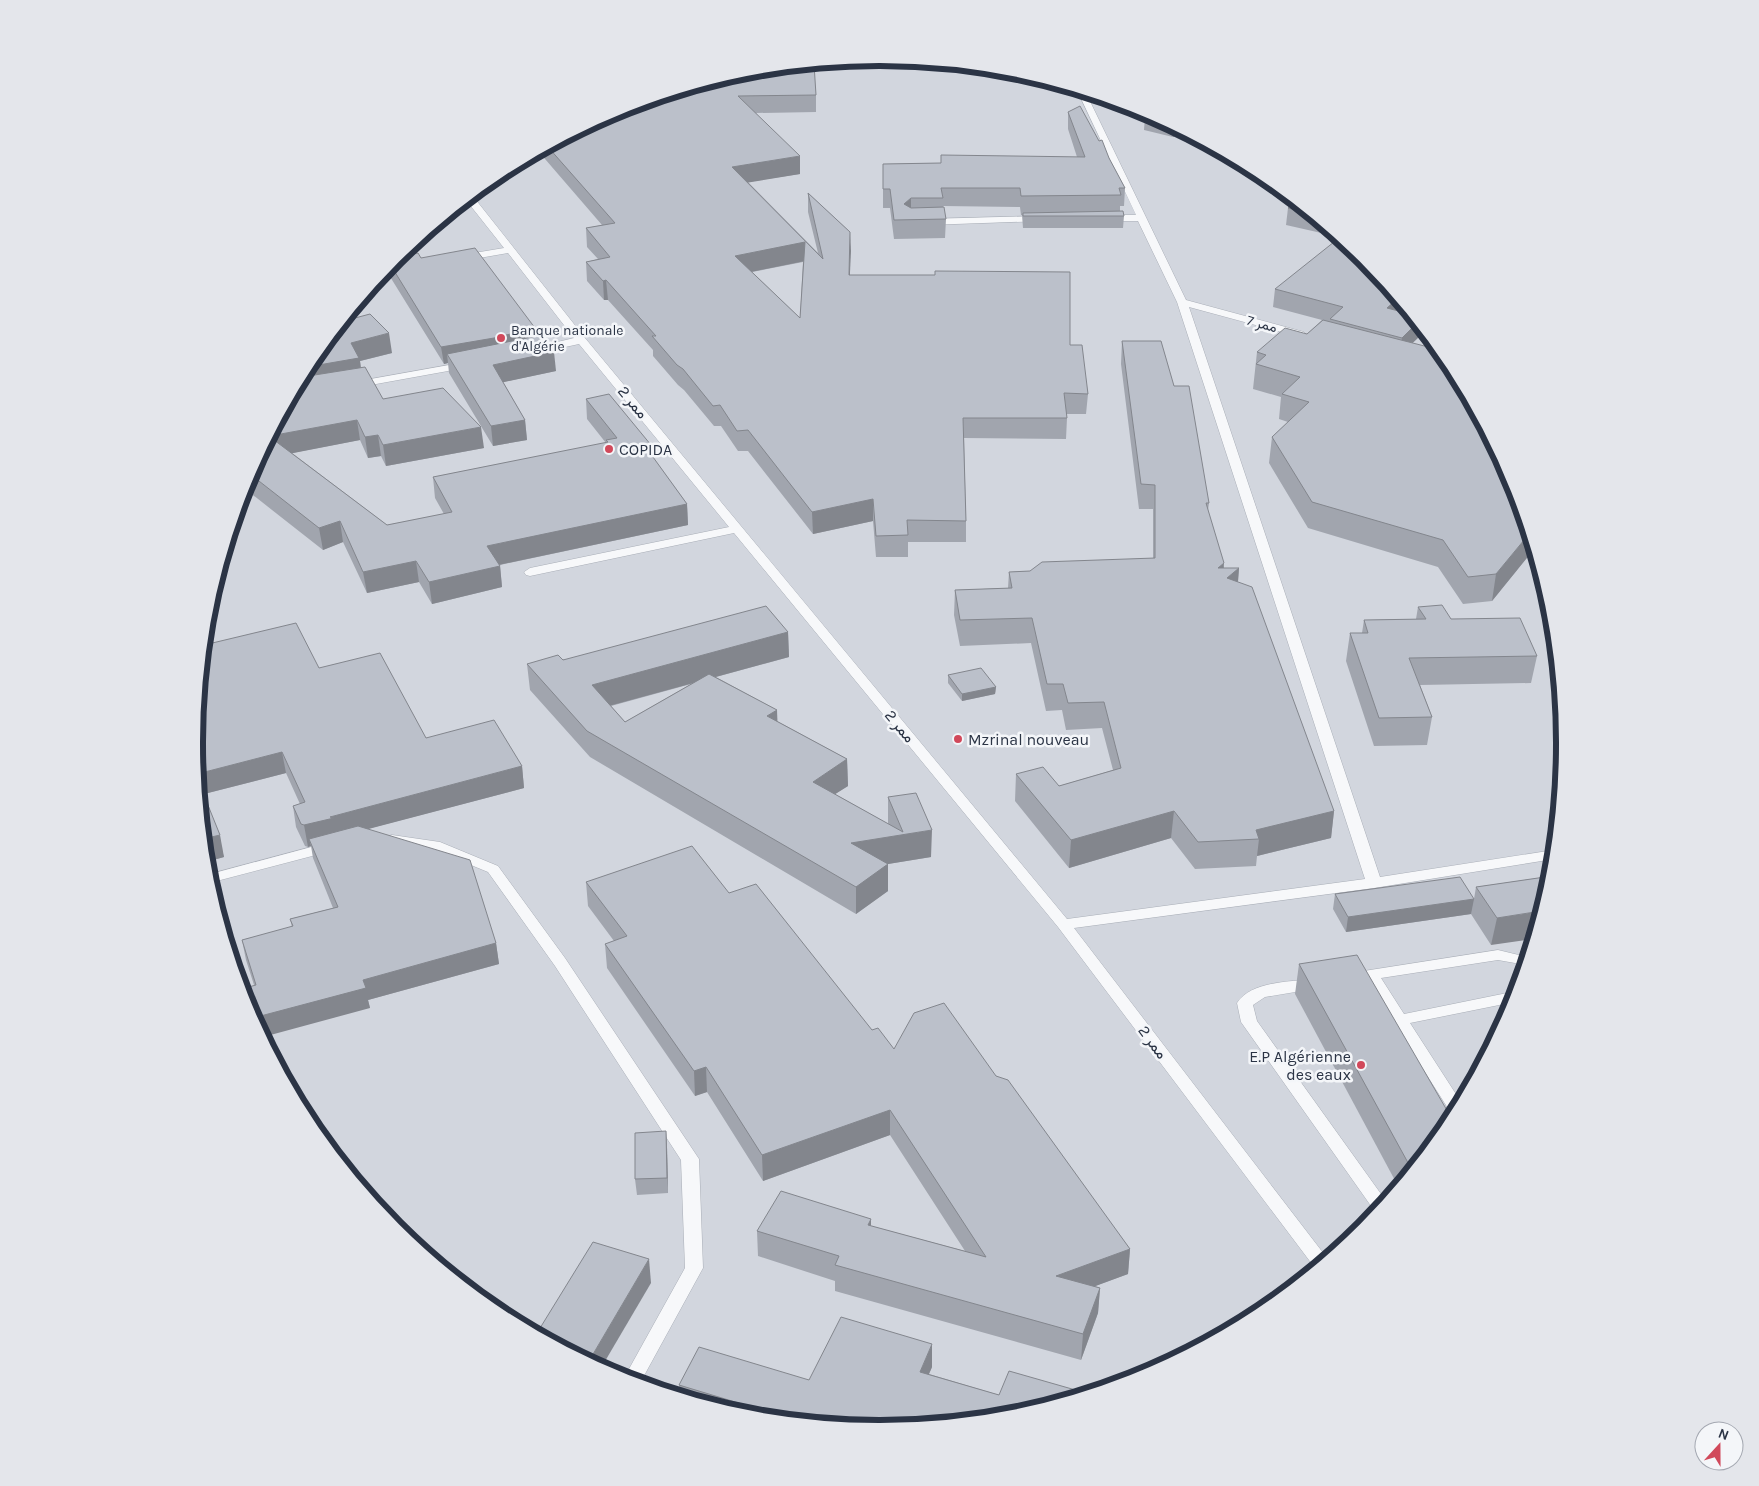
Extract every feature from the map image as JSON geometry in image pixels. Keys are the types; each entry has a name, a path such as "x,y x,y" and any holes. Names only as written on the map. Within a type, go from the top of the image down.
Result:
{"lane":[{"path":"1084,98 1182,302 1374,882"},
{"name":"ممر 2","path":"473,203 581,340 1063,924 1318,1258"},
{"path":"1093,218 1141,218"},
{"path":"920,222 1055,219"},
{"path":"452,260 510,250"},
{"path":"397,269 413,266"},
{"name":"ممر 7","path":"1182,302 1315,338"},
{"path":"525,353 581,340"},
{"path":"340,387 477,363"},
{"path":"530,572 738,529"},
{"path":"379,838 435,845 493,869 560,962 690,1159 694,1268 636,1374"},
{"path":"216,877 341,845"},
{"path":"1063,924 1374,882 1546,855"},
{"path":"1376,1202 1249,1022 1245,1003 1260,992 1371,974 1498,955 1520,960"},
{"path":"1371,974 1453,1102"},
{"path":"1400,1020 1506,998"}],"shaded area":[{"path":"880,66 968,72 1012,79 1055,89 1097,102 1179,136 1218,157 1255,180 1326,234 1358,264 1416,331 1466,405 1486,444 1505,484 1533,568 1543,611 1555,699 1555,787 1550,831 1543,875 1520,961 1505,1002 1466,1081 1416,1155 1388,1189 1358,1222 1326,1252 1291,1280 1255,1306 1179,1350 1097,1384 1055,1397 1012,1407 924,1418 880,1420 791,1414 747,1407 704,1397 662,1384 580,1350 541,1329 504,1306 433,1252 401,1222 343,1155 293,1081 273,1042 254,1002 226,918 216,875 204,787 204,699 209,655 216,611 239,525 254,484 293,405 343,331 371,297 401,264 433,234 468,206 504,180 580,136 662,102 704,89 747,79 835,68"}],"building":[{"path":"814,70 816,95 738,96 800,156 732,167 823,259 808,193 850,232 849,275 935,275 935,271 1070,272 1070,345 1082,345 1088,394 1064,393 1067,418 963,418 966,521 907,520 908,535 876,536 873,499 812,512 748,430 737,431 720,405 713,406 683,369 677,365 652,336 656,336 606,280 603,281 586,262 610,257 586,228 615,223 552,151 580,136 662,102 704,89 747,79","holes":["805,242 800,318 735,256"]},
{"path":"1080,106 1099,141 1102,140 1125,188 1119,188 1121,195 1021,196 1020,188 941,188 943,198 911,198 904,204 911,208 944,207 946,219 894,220 890,189 883,189 883,164 941,163 941,155 1085,157 1068,112"},
{"path":"1123,211 1124,216 1023,216 1023,213"},
{"path":"1334,242 1358,264 1393,303 1387,308 1400,311 1413,327 1402,338 1330,319 1343,307 1275,289"},
{"path":"475,248 535,328 494,338 441,347 394,271 412,254 418,253 421,258"},
{"path":"370,314 389,333 351,343 359,358 318,365 354,317"},
{"path":"1323,320 1427,347 1466,405 1486,444 1505,484 1524,540 1496,574 1468,577 1443,540 1312,502 1272,437 1309,402 1282,394 1300,377 1256,364 1266,355 1257,352 1285,328 1307,334"},
{"path":"542,335 554,352 493,365 525,420 491,426 447,354"},
{"path":"1122,341 1161,341 1174,386 1189,386 1209,503 1206,503 1224,563 1218,568 1239,568 1227,578 1252,587 1334,811 1256,830 1259,839 1198,842 1174,811 1071,840 1016,774 1043,767 1059,786 1121,768 1104,702 1068,703 1063,684 1047,684 1032,618 960,620 955,590 1012,588 1009,572 1030,571 1042,562 1155,558 1155,485 1141,484"},
{"path":"365,367 383,399 443,388 481,427 383,445 378,435 365,437 357,420 278,435 293,405 312,375"},
{"path":"609,394 651,445 645,446 687,504 487,546 500,566 429,582 416,561 363,572 340,521 319,528 256,479 275,441 387,525 452,512 433,477 608,442 606,440 617,438 586,399"},
{"path":"1442,605 1451,619 1520,618 1537,656 1409,658 1432,717 1379,718 1350,633 1368,633 1364,620 1426,619 1418,607"},
{"path":"766,606 788,632 592,685 625,722 709,674 777,710 767,716 847,759 813,782 903,832 888,797 916,793 932,830 851,843 888,864 856,887 587,731 527,664 558,655 563,660"},
{"path":"296,623 319,668 380,653 426,738 494,720 522,766 330,817 334,818 304,825 301,824 293,806 305,802 282,752 204,772 204,699 211,643"},
{"path":"981,668 996,687 962,694 948,675"},
{"path":"205,799 220,835 210,837"},
{"path":"358,826 470,860 496,943 363,980 366,988 261,1016 249,987 256,985 242,940 293,926 290,919 338,907 309,839"},
{"path":"692,846 729,893 756,884 872,1030 878,1028 894,1049 914,1013 944,1003 996,1076 1008,1080 1130,1249 1056,1276 1100,1288 1083,1334 835,1265 839,1256 757,1231 781,1191 871,1219 868,1225 986,1257 890,1110 762,1155 706,1067 694,1071 605,944 627,936 586,882"},
{"path":"1460,877 1474,899 1348,917 1335,894"},
{"path":"1542,877 1534,912 1497,918 1476,887"},
{"path":"1357,955 1447,1111 1409,1164 1299,964"},
{"path":"666,1131 667,1178 635,1179 635,1133"},
{"path":"593,1242 649,1259 592,1355 540,1328"},
{"path":"841,1317 932,1344 920,1372 999,1395 1009,1371 1077,1390 1012,1407 968,1414 880,1420 791,1414 755,1408 679,1385 699,1347 809,1380"}],"place":[{"name":"Banque nationale d'Algérie","path":"501,338"},
{"name":"COPIDA","path":"609,449"},
{"name":"Mzrinal nouveau","path":"958,739"},
{"name":"E.P Algérienne des eaux","path":"1361,1065"}]}
